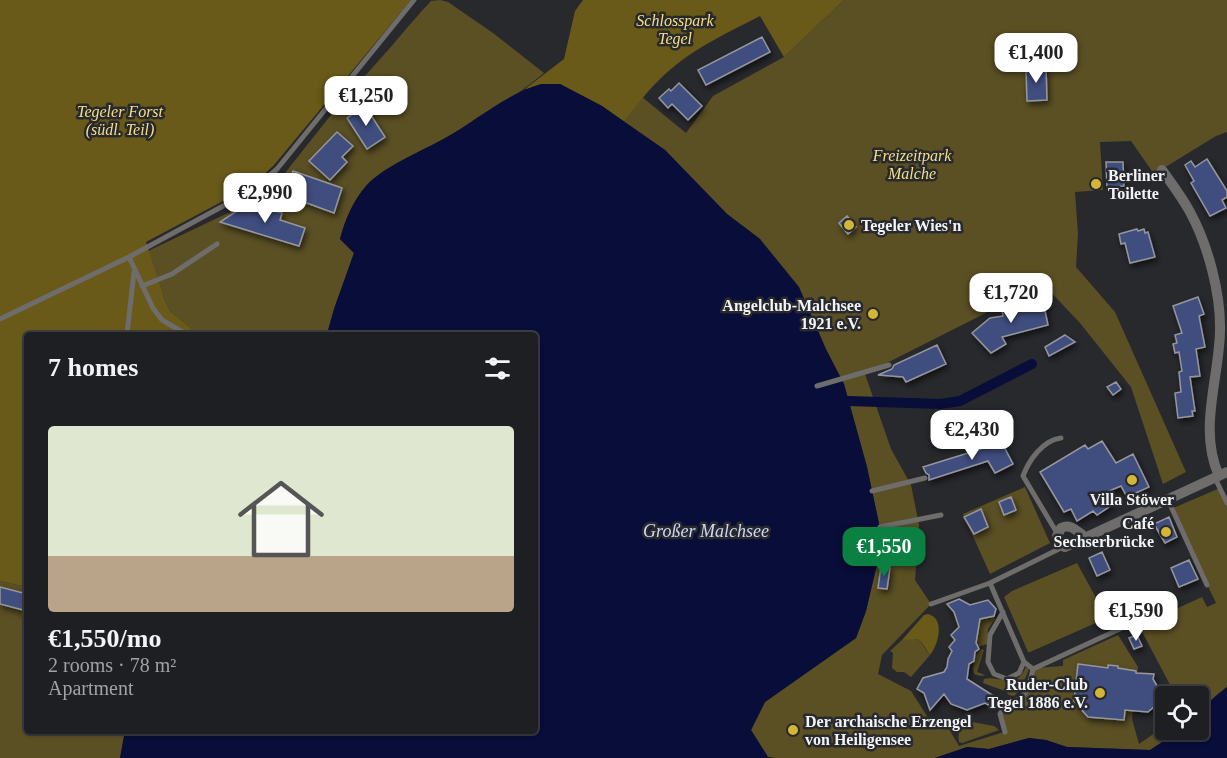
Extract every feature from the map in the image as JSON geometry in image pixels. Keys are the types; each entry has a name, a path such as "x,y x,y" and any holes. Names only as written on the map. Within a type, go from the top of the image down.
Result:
{"street":[{"path":"1085,537 1068,526 1061,528 1057,533 1058,540 1065,547 1221,475 1213,462 1209,429 1224,332 1215,282 1192,215 1162,170"}],"lane":[{"path":"0,319 129,257 246,194 268,178 414,0"},
{"path":"142,286 180,269 217,244"},
{"path":"137,247 147,246"},
{"path":"129,257 142,286 162,320 183,332"},
{"path":"127,332 134,270"},
{"path":"817,386 889,365"},
{"path":"1057,533 1023,476 1028,463 1052,439 1060,438"},
{"path":"1221,475 1227,503"},
{"path":"872,491 925,478"},
{"path":"1168,500 1207,585"},
{"path":"880,527 941,515"},
{"path":"931,604 990,583 1065,547"},
{"path":"990,583 1024,662 1033,669"},
{"path":"1003,612 990,635 988,662 990,669 998,677 1011,678 1019,673 1024,662"},
{"path":"1033,669 1124,627"},
{"path":"1005,732 1000,714 1005,705 1017,701 1027,693 1033,669"}],"green space":[{"name":"Tegeler Forst (südl. Teil)","path":"0,0 411,0 274,165 253,185 146,242 170,311 196,332 24,332 24,586 0,581"},
{"name":"Schlosspark Tegel","path":"583,0 844,0 784,57 760,16 714,40 664,75 624,122 602,106 560,84 525,89 564,59 575,11"},
{"name":"Freizeitpark Malche","path":"844,0 1227,0 1227,132 1216,136 1154,174 1131,141 1100,142 1103,190 1075,192 1078,234 1076,267 1115,312 1186,472 1163,484 1131,387 1080,323 1043,284 865,374 891,449 911,485 919,525 915,580 931,604 882,655 878,674 911,691 932,724 949,729 959,746 1004,732 1000,714 1005,705 1027,693 1035,668 1063,666 1063,660 1118,635 1138,667 1132,719 1139,744 1155,733 1155,740 1165,740 1150,750 1067,747 1046,740 1029,738 989,749 967,747 935,758 774,758 768,757 751,730 765,702 856,638 866,611 878,560 881,533 867,467 844,384 760,239 727,214 665,150 624,122 642,97 686,133 713,96 784,57"},
{"path":"431,1 448,2 493,33 544,73 496,108 382,172 366,186 350,211 340,239 354,253 328,332 196,332 170,311 148,251 249,203 277,183 350,91"},
{"path":"1025,487 1050,543 990,574 963,514"},
{"path":"1220,488 1227,503 1227,687 1209,704 1209,686 1171,686 1139,626 1202,597 1207,607 1216,603 1171,509"},
{"path":"1077,563 1107,618 1028,652 1004,597 1012,591"},
{"path":"0,581 24,586 24,734 124,734 120,758 0,758"},
{"path":"928,614 937,621 939,632 936,645 930,655 917,639 902,640 924,615"},
{"path":"994,616 995,619 988,629 987,644 978,647 976,643 980,622 978,620"},
{"path":"912,638 921,642 930,655 911,677 892,668 893,653 890,651 902,640"},
{"path":"984,650 977,672 985,675 981,676 974,674 973,668 976,654"},
{"path":"1026,667 1029,669 1021,689 1014,696 983,683 984,679 990,678 1012,681 1021,675"},
{"path":"972,722 994,726 999,730 962,743 959,742 961,729"}],"water":[{"name":"Großer Malchsee","path":"541,84 560,84 602,106 665,150 727,214 760,239 799,287 844,384 867,467 881,533 878,560 866,611 856,638 765,702 751,730 768,757 774,758 120,758 124,734 538,734 538,332 328,332 354,253 340,239 350,211 366,186 392,166 445,138 528,88"},
{"path":"1227,687 1227,758 935,758 967,747 989,749 1029,738 1046,740 1067,747 1150,750 1165,740 1209,740 1209,703"}],"building":[{"path":"762,37 770,52 706,85 698,70"},
{"path":"1046,68 1047,100 1027,101 1026,69"},
{"path":"679,83 702,106 688,120 672,104 668,108 659,98"},
{"path":"365,106 385,137 367,149 347,118"},
{"path":"337,132 353,146 342,157 347,162 330,180 309,161"},
{"path":"1207,159 1227,191 1227,197 1222,200 1226,208 1210,216 1191,183 1194,181 1185,165 1191,161 1195,167"},
{"path":"1106,162 1123,162 1124,186 1107,187"},
{"path":"293,171 342,188 334,213 285,195"},
{"path":"249,203 282,213 280,220 305,228 299,246 220,222"},
{"path":"847,216 856,227 848,234 839,223"},
{"path":"1137,229 1138,231 1144,229 1145,233 1148,232 1155,257 1130,263 1125,243 1121,244 1119,234"},
{"path":"1198,297 1204,314 1199,316 1205,347 1196,349 1200,376 1190,377 1195,411 1192,411 1193,416 1178,418 1175,393 1181,392 1179,372 1182,371 1179,352 1175,353 1173,344 1177,343 1175,335 1182,333 1173,306"},
{"path":"1036,299 1044,306 1048,325 1002,337 1006,344 991,353 972,333 990,318 1003,316 1002,310"},
{"path":"1065,335 1075,342 1049,356 1045,347"},
{"path":"937,345 946,364 906,382 903,377 878,375 892,369 894,365"},
{"path":"1116,382 1121,389 1113,395 1107,387"},
{"path":"1000,439 1013,464 995,473 988,461 929,480 929,475 923,467 981,449"},
{"path":"1102,441 1116,463 1133,454 1149,487 1127,497 1121,486 1104,493 1112,505 1097,515 1093,511 1077,521 1071,509 1064,512 1040,472 1085,445 1088,449"},
{"path":"1011,497 1016,510 1004,515 999,502"},
{"path":"981,509 988,527 974,534 964,517"},
{"name":"Café Sechserbrücke","path":"1169,517 1177,537 1165,543 1154,524"},
{"path":"1102,552 1110,570 1097,576 1089,558"},
{"path":"1189,560 1198,579 1179,587 1171,568"},
{"path":"881,567 890,568 887,589 878,588"},
{"path":"0,587 24,593 24,610 0,604"},
{"path":"959,599 970,605 988,600 996,609 994,616 980,619 976,643 979,649 975,652 974,661 969,664 967,679 1000,700 996,704 985,703 967,710 951,704 944,694 930,710 924,693 917,689 923,678 944,672 947,667 952,651 949,647 955,640 951,635 959,627 954,612 947,604"},
{"path":"1137,635 1142,646 1134,649 1129,638"},
{"path":"1078,664 1108,668 1108,665 1118,666 1118,668 1136,671 1136,673 1154,674 1153,679 1157,686 1155,686 1155,706 1148,712 1125,710 1124,720 1088,717 1074,701"}],"waterway":[{"path":"849,401 940,404 960,401 1032,364"}],"place":[{"name":"Berliner Toilette","path":"1096,184"},
{"name":"Tegeler Wies'n","path":"849,225"},
{"name":"Angelclub-Malchsee 1921 e.V.","path":"873,314"},
{"name":"Villa Stöwer","path":"1132,480"},
{"name":"Café Sechserbrücke","path":"1166,532"},
{"name":"Ruder-Club Tegel 1886 e.V.","path":"1100,693"},
{"name":"Der archaische Erzengel von Heiligensee","path":"793,730"}]}
